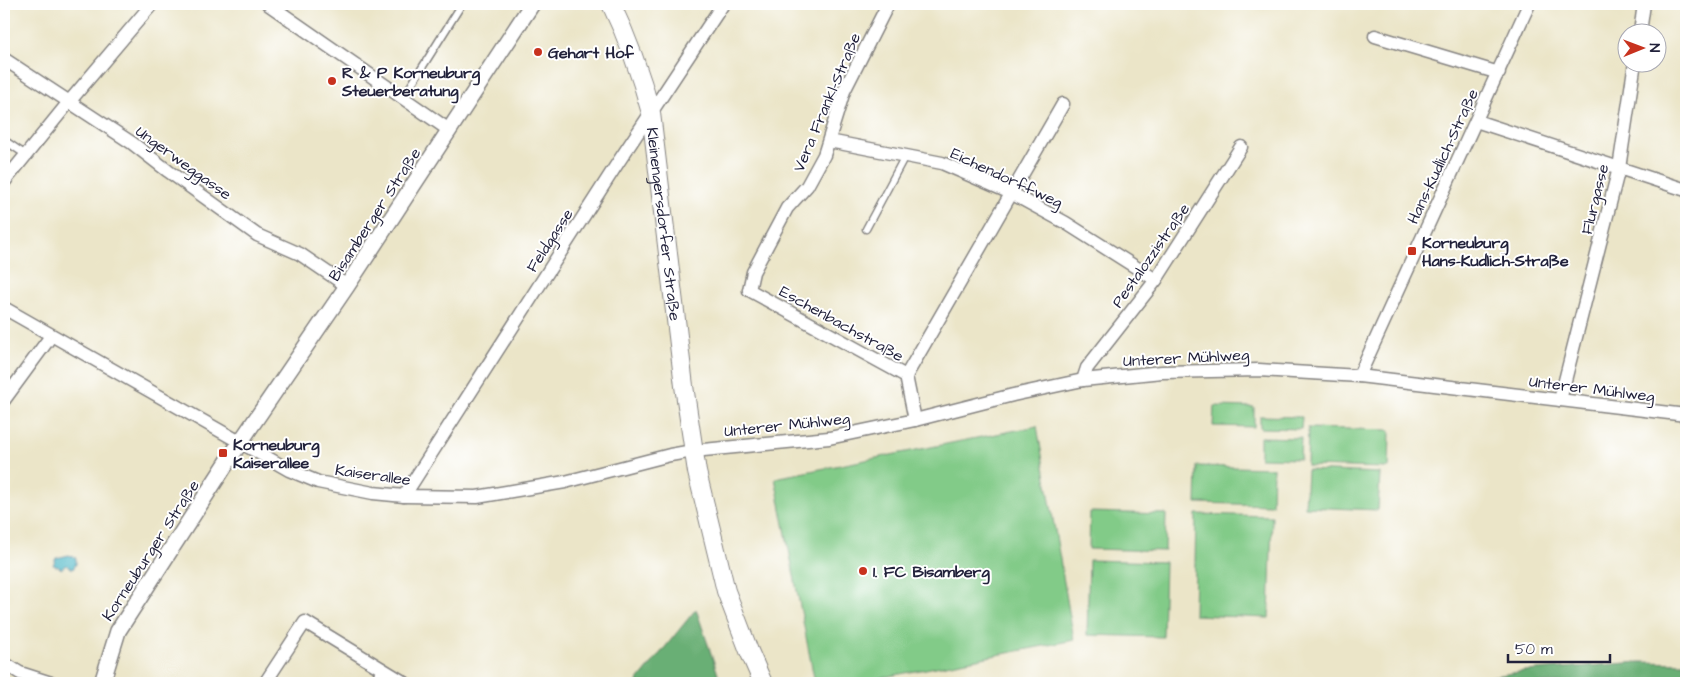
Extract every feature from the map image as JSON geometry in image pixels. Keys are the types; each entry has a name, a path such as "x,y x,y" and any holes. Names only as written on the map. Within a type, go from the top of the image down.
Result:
{"main road":[{"name":"Kleinengersdorfer Straße","path":"611,4 627,39 643,83 651,113 693,450 701,496 726,591 763,683"}],"street":[{"path":"4,182 152,4"},
{"path":"268,4 450,130"},
{"name":"Bisamberger Straße","path":"241,441 347,286 532,4"},
{"name":"Feldgasse","path":"404,496 697,41 723,4"},
{"name":"Vera Frankl-Straße","path":"749,290 753,272 787,208 807,186 829,141 844,91 888,4"},
{"name":"Hans-Kudlich-Straße","path":"1359,376 1529,4"},
{"path":"1641,22 1644,4"},
{"path":"1375,36 1499,73"},
{"name":"Ungerweggasse","path":"4,59 132,143 257,235 300,254 347,286"},
{"name":"Flurgasse","path":"1560,400 1619,168 1633,72"},
{"path":"906,376 1063,104"},
{"path":"1476,121 1686,190"},
{"name":"Eichendorffweg","path":"829,141 942,163 1011,193 1066,223 1156,280"},
{"name":"Pestalozzistraße","path":"1084,380 1087,368 1156,280 1241,147"},
{"name":"Eschenbachstraße","path":"749,290 906,376 915,420"},
{"name":"Kaiserallee","path":"4,308 289,470 318,482 373,493 404,496 477,497 565,482 693,450"},
{"path":"4,400 51,336"},
{"name":"Unterer Mühlweg","path":"693,450 829,438 915,420 1013,395 1084,380 1162,372 1250,371 1359,376 1686,415"},
{"name":"Korneuburger Straße","path":"102,683 118,631 241,441"},
{"path":"265,683 305,622 405,683"},
{"path":"4,664 20,673 51,683"},
{"path":"375,683 383,670"}],"lane":[{"path":"403,98 462,4"},
{"path":"4,140 26,155"},
{"path":"866,229 904,156"}],"green space":[{"path":"1214,406 1254,407 1254,427 1213,426"},
{"path":"1260,416 1302,417 1301,429 1260,428"},
{"path":"1037,426 1074,640 854,683 815,683 775,478"},
{"path":"1308,428 1390,430 1389,468 1307,466"},
{"path":"1260,437 1301,438 1300,459 1260,458"},
{"path":"1197,466 1273,468 1272,505 1196,503"},
{"path":"1307,470 1380,473 1378,510 1305,507"},
{"path":"1090,512 1166,514 1165,551 1089,549"},
{"path":"1196,514 1272,516 1269,618 1194,615"},
{"path":"1089,560 1165,562 1163,637 1087,635"},
{"path":"696,609 721,683 636,683"},
{"path":"1640,662 1686,663 1686,683 1450,683 1525,671"}],"water":[{"path":"69,555 76,558 76,564 73,569 66,565 61,569 53,565 56,558"}],"place":[{"name":"Gehart Hof","path":"538,52"},
{"name":"R & P Korneuburg Steuerberatung","path":"332,81"},
{"name":"Korneuburg Hans-Kudlich-Straße","path":"1412,251"},
{"name":"Korneuburg Kaiserallee","path":"223,453"},
{"name":"1. FC Bisamberg","path":"863,571"}]}
